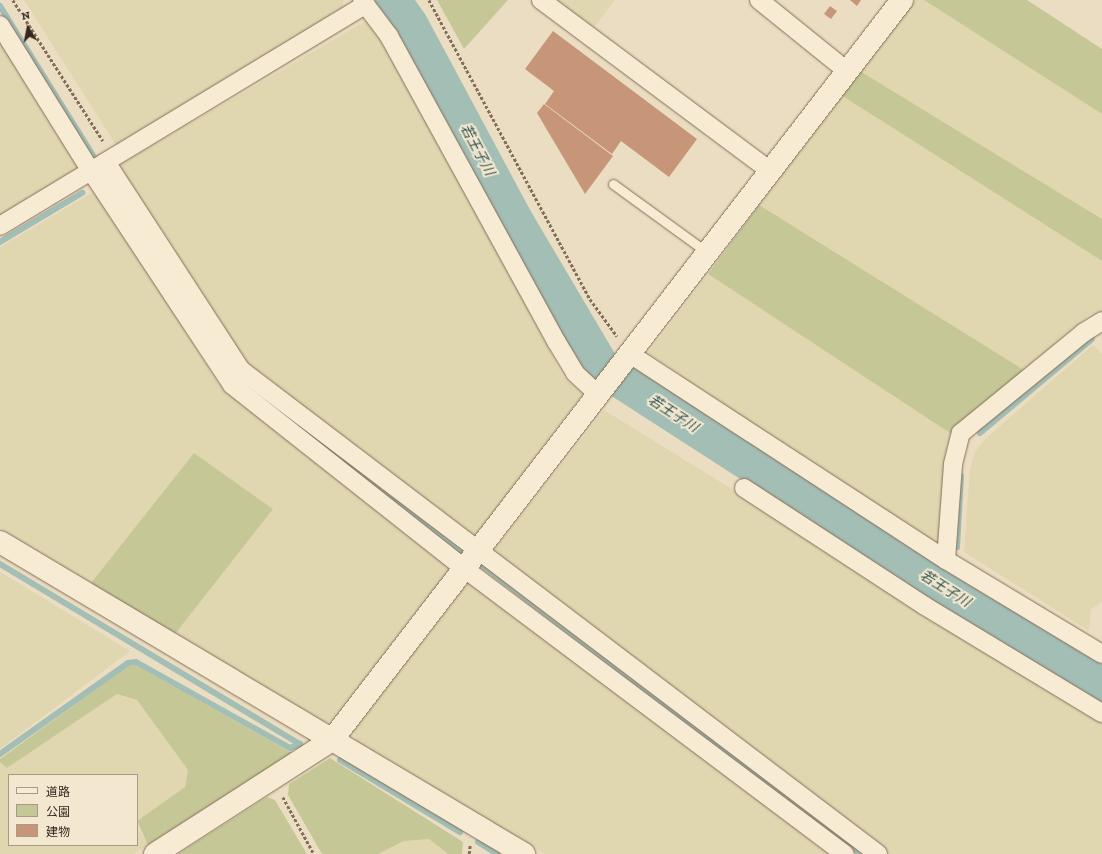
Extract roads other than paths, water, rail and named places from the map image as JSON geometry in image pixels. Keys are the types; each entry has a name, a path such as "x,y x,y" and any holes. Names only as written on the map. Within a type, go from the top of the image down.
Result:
{"street":[{"path":"541,0 770,171"},
{"path":"759,0 847,71"},
{"path":"154,854 332,740 709,254 770,171 902,0"},
{"path":"0,226 364,3 389,36 575,373 601,392"},
{"path":"0,25 91,171 232,385 465,569 845,854"},
{"path":"110,160 241,370 878,854"},
{"path":"946,560 952,464 961,433 1083,333 1102,321"},
{"path":"628,357 946,560 1102,654"},
{"path":"744,488 925,606 1102,713"},
{"path":"0,542 524,854"}],"lane":[{"path":"613,184 709,254"}],"waterway":[{"name":"若王子川","path":"393,0 410,24 515,220 603,369 936,584 1102,685"},
{"path":"0,6 96,160"},
{"path":"0,242 82,193"},
{"path":"980,433 1092,339"},
{"path":"344,462 463,553"},
{"path":"957,547 961,476"},
{"path":"0,564 300,744"},
{"path":"482,565 861,854"},
{"path":"936,584 942,574"},
{"path":"0,754 128,663 136,662 290,748 300,744"},
{"path":"340,760 460,832"},
{"path":"478,842 497,854"}]}
